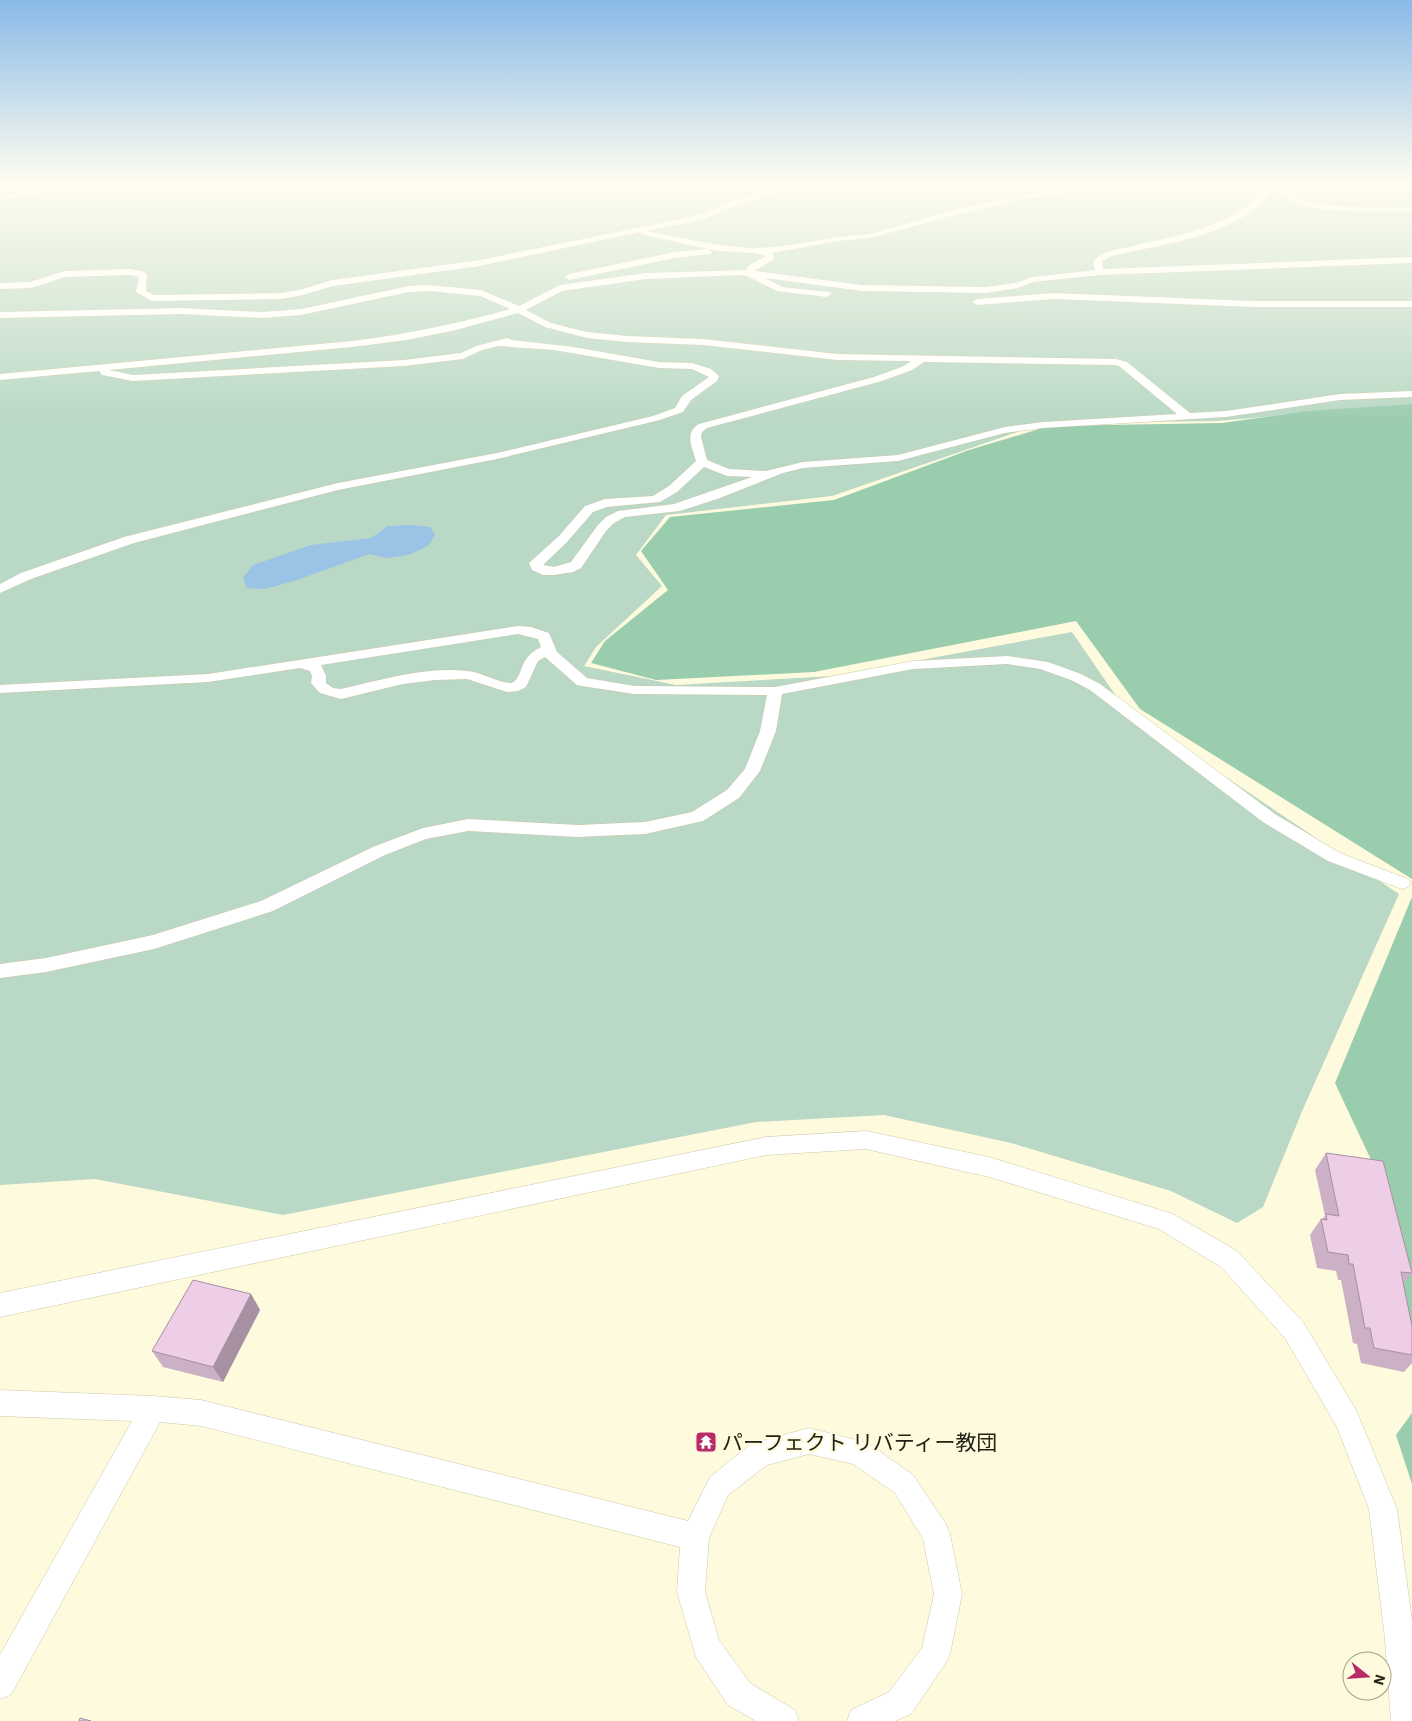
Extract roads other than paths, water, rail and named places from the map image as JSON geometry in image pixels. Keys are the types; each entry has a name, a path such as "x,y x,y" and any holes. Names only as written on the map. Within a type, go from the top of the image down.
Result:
{"lane":[{"path":"0,286 31,285 64,274 129,272 139,273 144,276 141,292 152,298 281,296 300,293 332,283 470,264"},
{"path":"560,288 562,281 567,278 631,264"},
{"path":"749,273 751,268 758,264"},
{"path":"1097,264 1100,272"},
{"path":"0,377 352,344 406,337 456,327 519,310 560,288 646,276 749,273 862,288 937,291 986,290 1018,285 1032,280 1100,272 1300,264"},
{"path":"749,273 780,289 885,299"},
{"path":"0,316 182,311 271,315 328,308 409,290 430,288 480,294 495,298 548,325 587,335 627,339 703,342 837,357 1116,362 1123,364 1188,417"},
{"path":"966,302 1053,296 1253,304 1412,304"},
{"path":"104,367 106,373 132,378 422,361 463,356 479,348 496,343 564,330"},
{"path":"0,588 26,576 129,540 338,487 497,456 656,418 679,410 686,398 713,379 714,376 696,367 653,364 634,359 550,346 496,343"},
{"path":"702,462 695,437 696,430 703,426 878,379 908,368 921,359"},
{"path":"702,462 673,489 656,499 605,503 589,509 563,539 540,558 536,563 537,567 543,571 568,570 576,565 602,528 610,520 622,514 676,508 778,471 803,465 898,458 1005,430 1034,426 1226,414 1340,397 1412,394"},
{"path":"702,462 722,470 743,474 778,471"},
{"path":"716,495 724,478 722,470"},
{"path":"0,689 208,678 518,630 531,631 544,636 550,654 582,682 634,690 775,691 913,665 1007,660 1043,665 1094,687 1269,818 1334,857 1402,883"},
{"path":"302,664 316,668 319,676 318,683 322,690 331,693 341,694 447,674 483,677 497,685 511,688 519,686 525,678 527,667 534,657 548,649"},
{"path":"0,971 46,965 154,942 267,906 379,852 423,834 468,826 578,831 645,828 697,817 734,794 752,771 768,731 775,691"},
{"path":"0,1305 766,1146 866,1140 989,1166 1165,1221 1229,1259 1294,1330 1347,1418 1383,1509 1400,1639 1406,1721"},
{"path":"0,1403 153,1409 201,1413 695,1537"},
{"path":"0,1684 153,1409"},
{"path":"784,1721 739,1694 706,1647 690,1592 695,1537 719,1486 760,1453 809,1441 859,1452 904,1484 936,1534 948,1594 935,1654 900,1703 862,1721"}],"water":[{"path":"413,525 430,527 435,535 428,546 409,555 387,558 369,554 297,580 265,589 247,588 243,578 253,565 311,545 371,538 388,526"}],"place":[{"name":"パーフェクト リバティー教団","path":"706,1442"}]}
